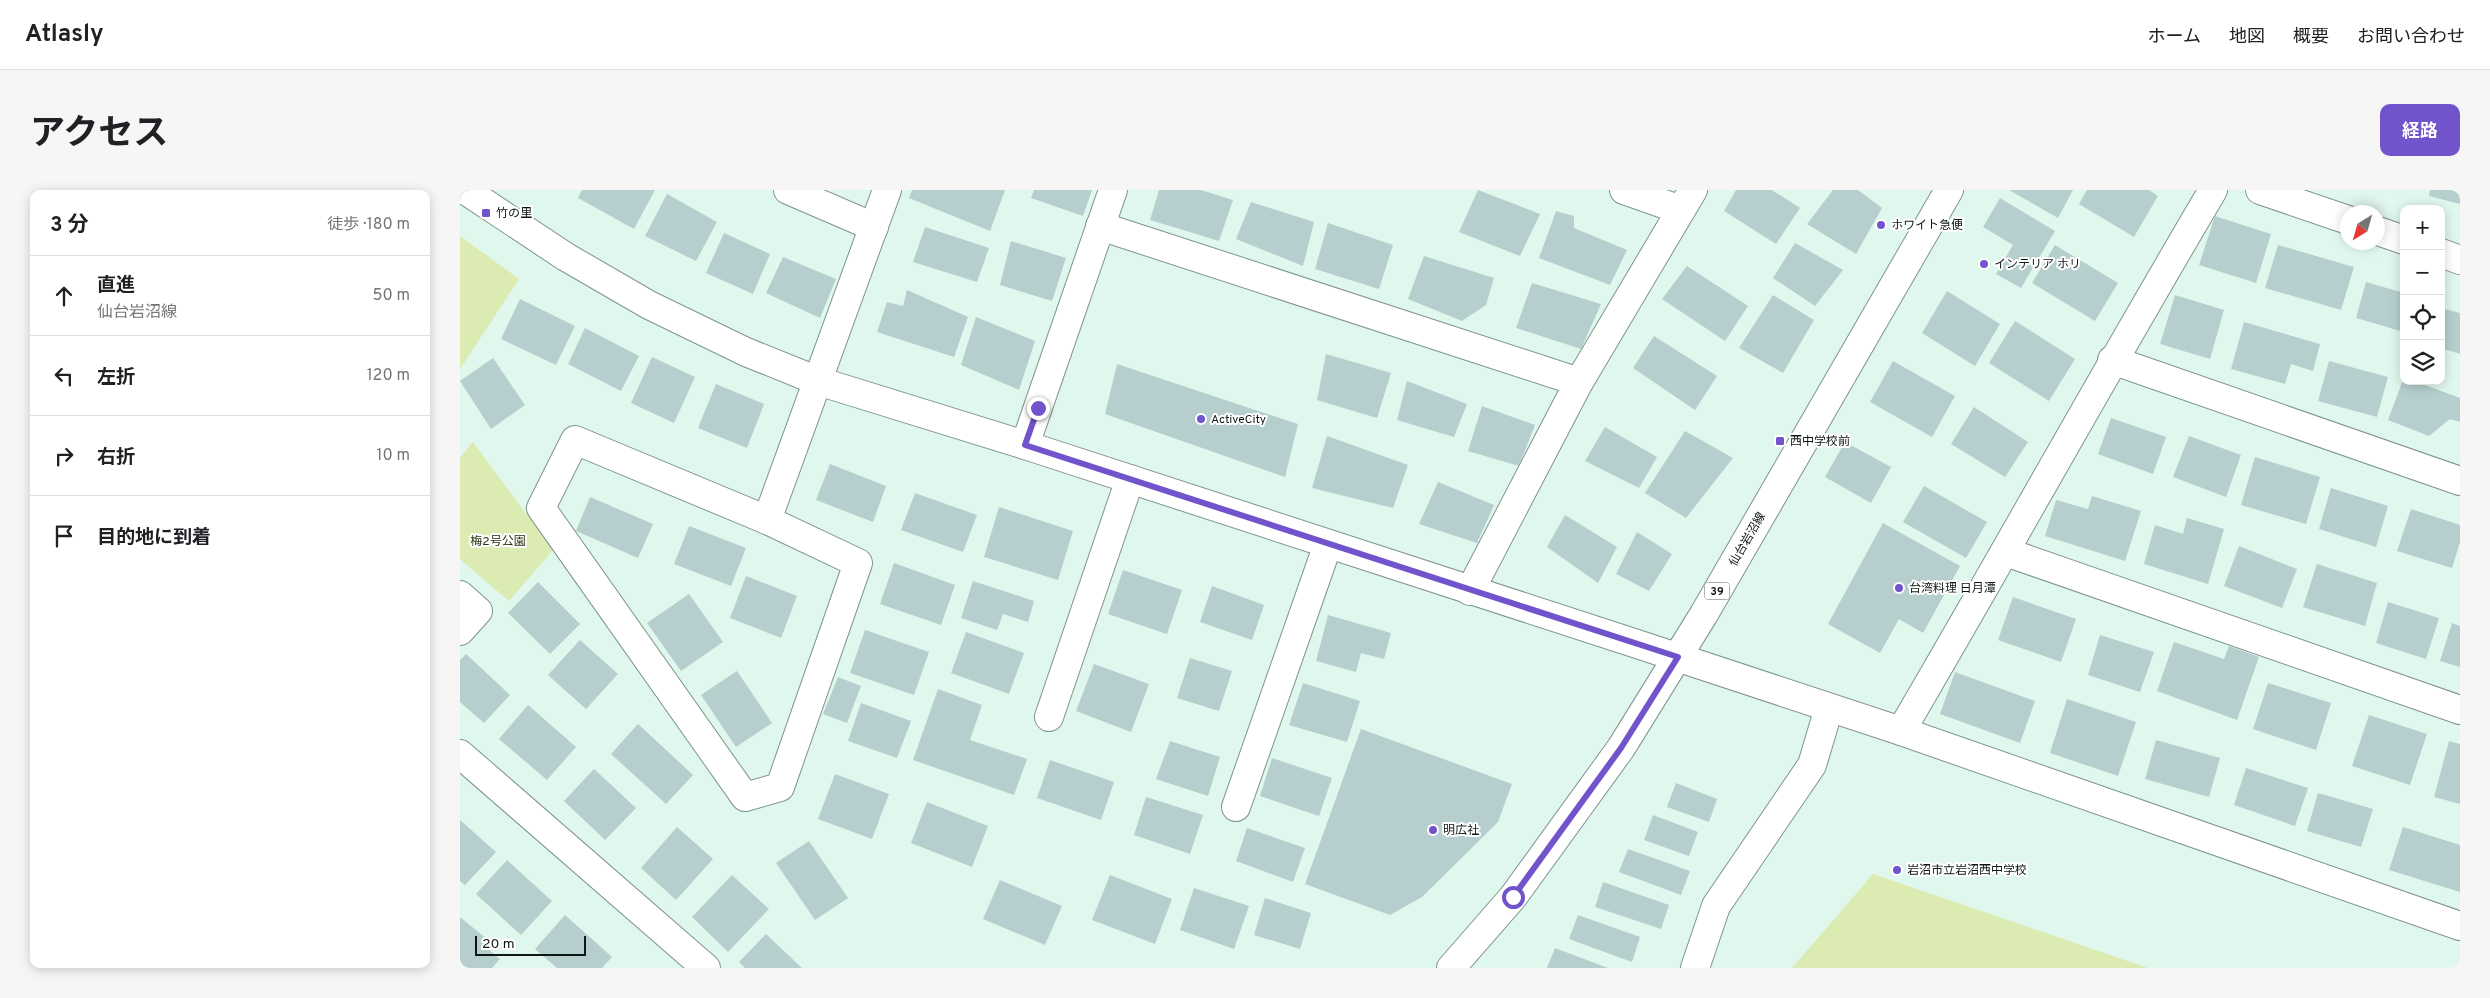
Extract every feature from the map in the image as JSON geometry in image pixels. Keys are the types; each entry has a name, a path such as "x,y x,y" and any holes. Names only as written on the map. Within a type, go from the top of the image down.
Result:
{"street":[{"path":"465,190 566,257 649,305 746,352 818,382 1025,445 1678,657 1901,732 2460,926"},
{"path":"788,190 874,227"},
{"path":"767,520 887,190"},
{"path":"1025,445 1113,190"},
{"path":"1470,591 1579,382 1687,200 1624,190"},
{"name":"仙台岩沼線","path":"1451,968 1513,897 1621,748 1678,657 1949,190"},
{"path":"1901,732 2006,552 2112,360 2213,190"},
{"path":"2260,190 2340,217"},
{"path":"1100,226 1579,382"},
{"path":"2385,233 2400,239"},
{"path":"2445,254 2460,260"},
{"path":"2112,360 2460,481"},
{"path":"575,440 767,520 858,562 780,787 745,797 540,508 575,440"},
{"path":"1049,717 1130,479"},
{"path":"1236,807 1328,544"},
{"path":"2006,552 2460,710"},
{"path":"460,595 478,611 460,632"},
{"path":"1695,968 1716,906 1812,765 1830,708"},
{"path":"460,754 706,968"}],"green space":[{"path":"460,236 519,279 460,369"},
{"name":"梅2号公園","path":"473,442 553,550 509,601 460,559 460,458"},
{"path":"1873,874 2148,968 1792,968"}],"building":[{"path":"582,190 655,190 634,229 578,198"},
{"path":"912,190 1005,190 990,231 909,198"},
{"path":"1034,190 1092,190 1083,216 1031,198"},
{"path":"1159,190 1201,190 1233,200 1219,241 1150,220"},
{"path":"1478,190 1540,214 1520,256 1459,232"},
{"path":"1736,190 1772,190 1800,208 1776,244 1724,211"},
{"path":"1833,190 1858,190 1882,208 1856,254 1807,224"},
{"path":"2009,190 2073,190 2058,218"},
{"path":"2087,190 2149,190 2158,196 2134,237 2079,204"},
{"path":"2430,190 2460,190 2460,204 2429,196"},
{"path":"667,194 717,222 696,261 645,236"},
{"path":"2000,198 2055,231 2021,288 1996,274 2013,245 1983,227"},
{"path":"1251,202 1314,222 1303,266 1236,239"},
{"path":"1556,211 1574,216 1574,228 1627,250 1610,285 1539,258"},
{"path":"2215,216 2271,234 2256,283 2199,265"},
{"path":"1328,223 1393,245 1379,289 1315,269"},
{"path":"925,227 989,248 977,282 913,262"},
{"path":"724,233 770,254 753,294 706,273"},
{"path":"1011,241 1066,258 1052,301 1000,285"},
{"path":"1795,243 1843,270 1815,306 1773,278"},
{"path":"2055,245 2118,283 2095,321 2032,283"},
{"path":"2278,245 2354,267 2341,310 2265,288"},
{"path":"1424,256 1494,278 1486,305 1462,321 1408,299"},
{"path":"783,257 836,279 820,318 766,293"},
{"path":"1687,266 1748,306 1725,341 1662,299"},
{"path":"2366,282 2400,292 2400,331 2356,318"},
{"path":"1532,283 1601,304 1581,349 1516,328"},
{"path":"907,290 968,317 954,357 877,332 887,302 903,306"},
{"path":"1947,291 2000,324 1975,366 1922,333"},
{"path":"1773,295 1814,320 1783,373 1739,348"},
{"path":"2175,295 2224,310 2210,359 2160,344"},
{"path":"520,299 575,326 556,365 501,339"},
{"path":"2445,309 2460,313 2460,354 2445,349"},
{"path":"976,317 1035,341 1019,390 961,365"},
{"path":"2015,321 2075,359 2049,401 1989,363"},
{"path":"2244,322 2320,344 2313,371 2291,364 2285,384 2231,369"},
{"path":"585,328 639,356 621,391 568,364"},
{"path":"1654,336 1717,376 1695,410 1633,368"},
{"path":"1326,354 1391,373 1377,418 1317,400"},
{"path":"652,357 695,377 674,423 631,403"},
{"path":"493,358 525,405 491,429 460,381"},
{"path":"1893,361 1955,396 1932,437 1870,402"},
{"path":"2329,361 2388,377 2377,417 2318,401"},
{"name":"ActiveCity","path":"1117,364 1298,424 1285,477 1105,414"},
{"path":"1407,381 1467,404 1454,437 1397,420"},
{"path":"716,384 764,404 747,448 698,428"},
{"path":"2401,385 2425,385 2460,398 2460,422 2450,419 2429,436 2388,420"},
{"path":"1482,406 1535,425 1519,466 1468,451"},
{"path":"1974,407 2028,442 2005,477 1951,444"},
{"path":"2111,418 2166,437 2153,474 2098,454"},
{"path":"1605,427 1657,457 1639,488 1585,461"},
{"path":"1685,431 1733,458 1686,518 1645,493"},
{"path":"1327,436 1408,465 1393,508 1312,488"},
{"path":"2189,436 2241,455 2226,497 2173,477"},
{"path":"1845,442 1891,467 1871,503 1825,477"},
{"path":"2255,457 2320,477 2306,524 2241,505"},
{"path":"830,464 886,486 873,522 816,500"},
{"path":"1438,482 1494,505 1477,543 1419,524"},
{"path":"1924,486 1987,522 1966,558 1903,522"},
{"path":"2331,488 2388,506 2376,547 2319,529"},
{"path":"915,493 977,515 963,552 901,530"},
{"path":"2092,496 2141,511 2125,561 2045,536 2056,500 2088,509"},
{"path":"590,497 653,524 638,558 576,531"},
{"path":"999,507 1073,531 1058,580 984,557"},
{"path":"2411,509 2460,525 2460,542 2452,568 2397,551"},
{"path":"1565,515 1617,547 1598,583 1547,547"},
{"path":"2187,518 2224,529 2208,584 2144,564 2155,525 2183,534"},
{"path":"1883,523 1960,566 1923,633 1899,619 1880,653 1828,624"},
{"path":"689,526 746,548 731,586 674,564"},
{"path":"1637,532 1672,554 1649,591 1616,574"},
{"path":"2239,546 2297,569 2282,608 2224,586"},
{"path":"894,563 955,585 941,625 880,604"},
{"path":"2317,564 2377,583 2365,626 2303,607"},
{"path":"1123,570 1182,590 1167,634 1108,614"},
{"path":"746,576 797,596 781,638 730,618"},
{"path":"973,581 1034,601 1028,622 1003,614 997,630 961,618"},
{"path":"538,582 580,624 550,654 508,613"},
{"path":"1212,586 1264,605 1252,640 1200,622"},
{"path":"689,594 723,642 681,671 647,623"},
{"path":"2013,597 2076,619 2061,662 1998,640"},
{"path":"2388,602 2439,618 2426,659 2376,643"},
{"path":"1328,615 1391,633 1384,659 1361,653 1356,672 1316,661"},
{"path":"2452,623 2460,626 2460,667 2440,661"},
{"path":"865,630 929,652 914,695 850,673"},
{"path":"966,632 1024,653 1009,694 951,673"},
{"path":"2100,635 2154,652 2140,692 2088,675"},
{"path":"580,640 618,674 586,709 548,675"},
{"path":"2174,642 2224,659 2229,646 2259,657 2237,720 2157,691"},
{"path":"466,654 510,695 484,723 460,702 460,660"},
{"path":"1190,658 1232,671 1219,711 1177,698"},
{"path":"1094,664 1149,684 1131,732 1076,711"},
{"path":"737,671 772,723 736,747 701,695"},
{"path":"1955,672 2035,701 2020,743 1940,714"},
{"path":"838,677 861,686 847,723 823,714"},
{"path":"1303,683 1360,701 1347,742 1289,725"},
{"path":"2268,683 2331,703 2316,750 2253,729"},
{"path":"938,689 982,705 970,740 1027,759 1014,795 913,760"},
{"path":"2067,699 2136,722 2118,776 2050,753"},
{"path":"861,703 911,721 897,758 848,741"},
{"path":"528,705 576,747 547,780 499,739"},
{"path":"2369,715 2427,734 2410,785 2352,766"},
{"path":"638,724 693,775 666,804 611,754"},
{"path":"1361,729 1512,784 1498,822 1422,897 1390,915 1305,884"},
{"path":"2156,740 2220,758 2209,797 2145,779"},
{"path":"1170,741 1220,757 1208,796 1156,779"},
{"path":"2449,741 2460,744 2460,804 2434,797"},
{"path":"1272,758 1332,778 1319,816 1260,796"},
{"path":"1050,760 1114,782 1101,820 1037,798"},
{"path":"2246,768 2308,788 2295,826 2234,805"},
{"path":"594,769 636,808 605,840 564,801"},
{"path":"835,774 889,794 872,839 818,819"},
{"path":"1676,783 1717,799 1709,822 1667,807"},
{"path":"2318,793 2373,809 2361,847 2307,831"},
{"path":"1146,797 1203,815 1190,854 1134,835"},
{"path":"927,802 988,826 972,867 911,843"},
{"path":"1653,815 1698,832 1689,856 1644,840"},
{"path":"460,820 496,852 465,885 460,881"},
{"path":"677,827 713,859 676,900 641,868"},
{"path":"2403,827 2460,845 2460,892 2389,870"},
{"path":"1247,828 1305,848 1293,882 1236,861"},
{"path":"809,841 848,898 815,920 776,863"},
{"path":"1628,849 1690,871 1681,895 1619,872"},
{"path":"507,860 552,901 521,935 476,894"},
{"path":"732,875 769,909 728,952 692,917"},
{"path":"1110,875 1172,899 1155,944 1092,920"},
{"path":"1000,880 1062,906 1045,945 983,919"},
{"path":"1603,882 1669,905 1661,929 1595,907"},
{"path":"1194,888 1249,906 1234,949 1180,930"},
{"path":"1265,898 1311,913 1300,949 1254,935"},
{"path":"565,915 612,957 602,968 557,968 535,949"},
{"path":"1578,915 1640,937 1632,962 1569,939"},
{"path":"460,917 493,944 488,949 500,959 492,968 460,968"},
{"path":"766,934 802,968 745,968 739,962"},
{"path":"1555,948 1608,968 1547,968"}],"place":[{"name":"竹の里","path":"486,213"},
{"name":"ホワイト急便","path":"1881,225"},
{"name":"インテリア ホリ","path":"1984,264"},
{"name":"ActiveCity","path":"1201,419"},
{"name":"西中学校前","path":"1780,441"},
{"name":"台湾料理 日月潭","path":"1899,588"},
{"name":"明広社","path":"1433,830"},
{"name":"岩沼市立岩沼西中学校","path":"1897,870"}],"route":[{"path":"1038,408 1025,445 1678,657 1621,748 1513,897"}]}
